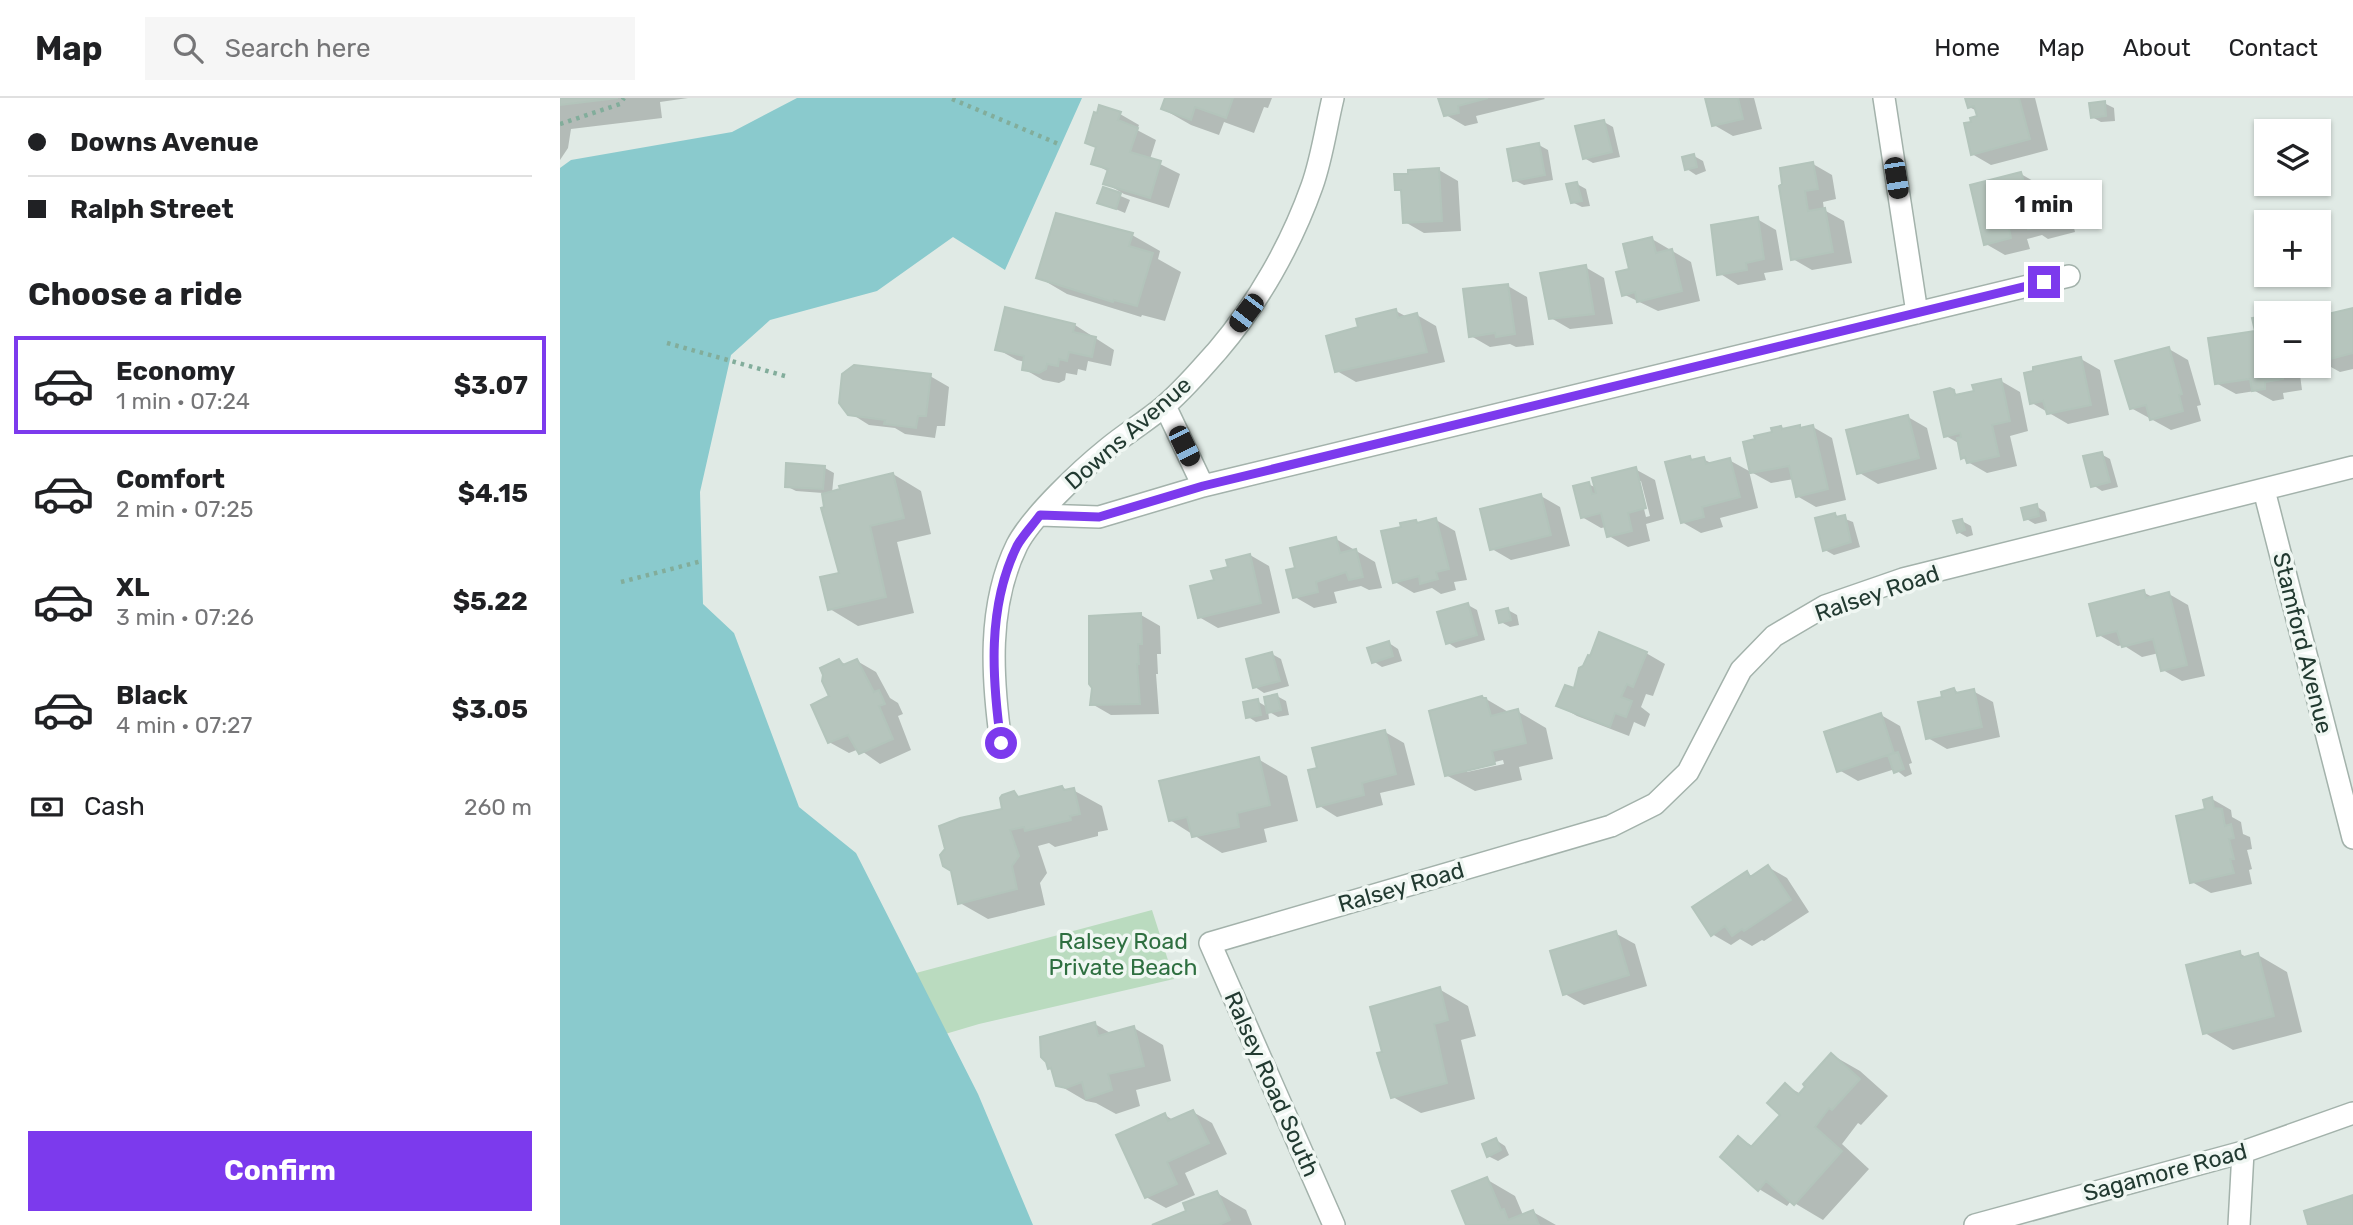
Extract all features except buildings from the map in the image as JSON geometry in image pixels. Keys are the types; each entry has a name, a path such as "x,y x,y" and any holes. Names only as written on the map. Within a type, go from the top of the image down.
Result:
{"street":[{"name":"Downs Avenue","path":"1001,743 993,686 994,646 1003,583 1018,544 1071,481 1107,449 1165,406 1218,349 1259,295 1292,233 1313,184 1333,98"},
{"path":"1884,98 1917,313"},
{"path":"1040,515 1099,517 1203,486 2069,276"},
{"path":"1165,406 1203,486"},
{"name":"Ralsey Road","path":"1210,943 1611,826 1655,804 1688,772 1741,670 1774,636 1825,606 1903,579 2353,467"},
{"name":"Stamford Avenue","path":"2264,490 2353,838"},
{"name":"Ralsey Road South","path":"1210,943 1334,1225"},
{"name":"Sagamore Road","path":"1975,1225 2242,1153 2353,1113"},
{"path":"2239,1225 2242,1153"}],"path":[{"path":"560,124 620,104 624,98"},
{"path":"952,99 1061,145"},
{"path":"667,343 785,376"},
{"path":"621,582 702,561"}],"green space":[{"name":"Ralsey Road Private Beach","path":"1152,910 1174,979 979,1024 888,1051 886,981"}],"water":[{"path":"797,98 1082,98 1005,270 953,237 877,291 770,320 731,355 700,492 703,604 734,633 799,807 856,853 978,1094 1033,1225 560,1225 560,168 571,160 732,132"}],"route":[{"path":"1001,743 993,686 994,646 1003,583 1018,544 1040,515 1099,517 1203,486 2044,282"}]}
